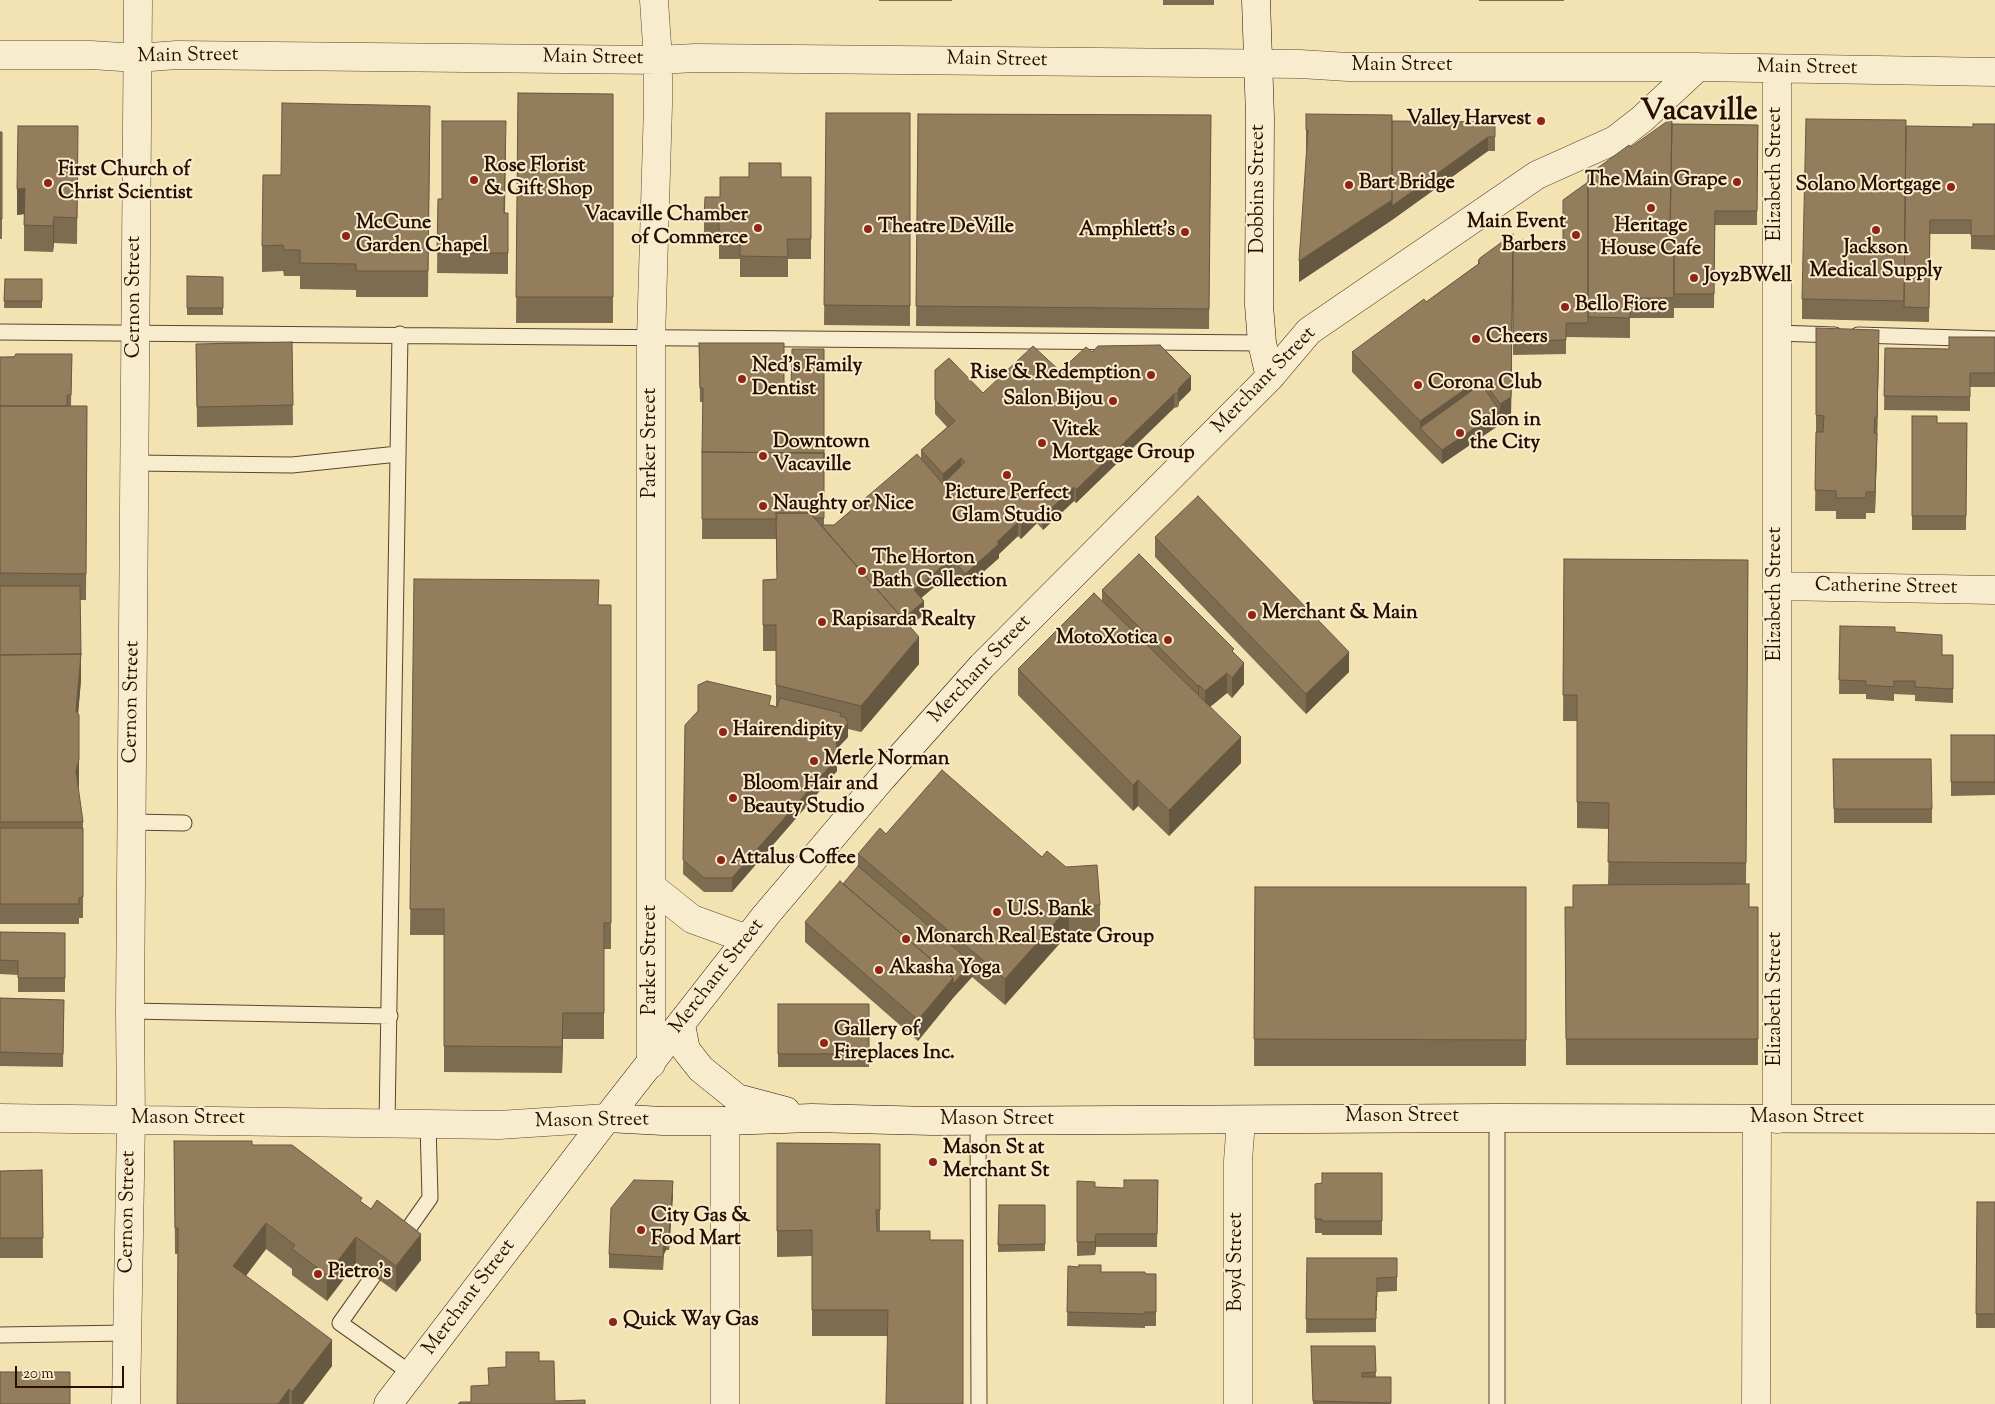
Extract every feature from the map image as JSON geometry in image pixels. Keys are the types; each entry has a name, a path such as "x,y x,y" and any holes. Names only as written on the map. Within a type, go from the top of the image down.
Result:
{"street":[{"name":"Cernon Street","path":"126,1404 131,1120 131,822 138,0"},
{"name":"Parker Street","path":"651,1064 651,338 658,60 654,0"},
{"name":"Dobbins Street","path":"1256,0 1260,117 1259,305 1262,343 1270,377"},
{"name":"Main Street","path":"0,54 91,55 137,58 187,55 658,60 695,58 1300,64 1348,68 1698,68 1995,72"},
{"name":"Merchant Street","path":"388,1404 747,939 882,778 977,671 1270,377 1309,331 1537,175 1615,140 1642,119 1698,68"},
{"name":"Elizabeth Street","path":"1756,1404 1767,1119 1777,586 1777,69"},
{"name":"Catherine Street","path":"1777,586 1995,590"},
{"name":"Parker Street","path":"652,887 692,919 747,939"},
{"path":"681,1025 686,1050 701,1069 737,1098 812,1118"},
{"name":"Mason Street","path":"0,1118 499,1125 607,1118 663,1121 812,1118 932,1121 1497,1118 1995,1119"},
{"name":"Boyd Street","path":"1238,1404 1238,1161 1241,1120"},
{"path":"725,1121 725,1404"}],"lane":[{"path":"0,332 1262,343"},
{"path":"1777,333 1995,339"},
{"path":"387,1123 400,334"},
{"path":"135,463 292,465 398,454"},
{"path":"131,822 184,823"},
{"path":"130,1011 390,1016"},
{"path":"1497,1118 1498,1404"},
{"path":"978,1121 979,1404"},
{"path":"398,1243 430,1198 428,1124"},
{"path":"374,1275 340,1323 412,1374"},
{"path":"0,1335 127,1333"}],"building":[{"path":"518,93 613,94 613,297 516,297"},
{"name":"McCune Garden Chapel","path":"282,103 430,106 428,271 356,271 356,264 300,263 300,250 284,250 283,245 262,246 263,175 281,175"},
{"name":"Theatre DeVille","path":"826,113 910,113 910,306 824,305"},
{"path":"918,114 1211,115 1209,309 916,306"},
{"name":"Bart Bridge","path":"1306,114 1392,115 1392,200 1299,261 1308,130 1306,130"},
{"path":"1672,118 1670,229 1674,229 1674,298 1630,298 1630,318 1588,317 1588,175 1629,145 1631,147"},
{"path":"1806,119 1906,120 1904,301 1802,299"},
{"name":"Rose Florist & Gift Shop","path":"442,121 506,121 504,213 508,213 508,253 437,253 438,199 442,199"},
{"path":"1392,121 1495,122 1495,137 1488,137 1392,206"},
{"path":"1672,124 1758,125 1757,211 1715,211 1714,294 1674,294 1674,229 1670,229"},
{"path":"1973,124 1995,124 1995,236 1971,236 1971,220 1930,220 1929,308 1904,307 1906,126 1973,127"},
{"name":"First Church of Christ Scientist","path":"18,126 78,126 77,218 54,217 53,226 24,225 25,188 17,189"},
{"path":"0,132 2,132 2,219 0,219"},
{"name":"Vacaville Chamber of Commerce","path":"749,163 781,163 781,177 811,177 811,239 787,239 788,257 740,256 740,239 719,239 719,219 704,219 705,197 720,197 720,177 749,177"},
{"path":"1588,182 1588,323 1566,323 1566,340 1513,341 1513,240 1563,241 1563,200"},
{"path":"1513,234 1511,397 1500,404 1481,378 1420,421 1352,352 1424,299 1426,302 1480,263 1478,261 1480,258"},
{"path":"187,276 223,277 223,308 187,308"},
{"path":"5,279 42,279 42,301 4,301"},
{"path":"1816,328 1879,330 1877,417 1875,417 1874,433 1877,433 1875,492 1866,492 1866,498 1836,498 1836,491 1815,490 1816,432 1823,432 1824,416 1816,415"},
{"path":"1949,337 1995,337 1995,373 1970,373 1970,397 1884,396 1885,348 1949,349"},
{"path":"292,342 293,405 197,407 196,344"},
{"path":"699,343 784,343 784,388 791,389 792,349 824,349 824,453 702,452 703,388 700,388"},
{"path":"1160,345 1191,376 1179,388 1178,393 1174,394 1076,490 1074,487 1043,516 1037,510 1021,525 1018,522 997,542 999,544 965,574 952,558 914,590 924,601 903,619 821,525 834,525 917,454 943,484 965,462 961,458 943,474 921,450 955,421 935,400 935,370 949,358 983,393 1033,346 1060,371 1086,347 1092,352 1098,346"},
{"path":"16,354 72,354 71,395 67,395 67,406 0,406 0,357 14,357"},
{"path":"1481,384 1500,411 1442,450 1420,428"},
{"path":"0,406 87,406 86,574 0,573"},
{"path":"1912,416 1937,416 1937,423 1967,423 1966,516 1912,516"},
{"name":"Naughty or Nice","path":"702,452 824,453 824,518 815,518 810,513 776,513 777,519 702,519"},
{"name":"Merchant & Main","path":"1198,496 1349,652 1306,694 1155,537"},
{"name":"Rapisarda Realty","path":"776,513 810,513 919,637 861,706 776,685 776,625 763,625 763,580 777,579"},
{"name":"MotoXotica","path":"1139,554 1234,649 1232,651 1244,663 1232,678 1227,673 1205,691 1102,590"},
{"path":"1564,559 1748,560 1746,863 1608,862 1609,803 1577,802 1577,695 1563,695"},
{"path":"414,579 599,580 598,605 611,605 611,923 604,923 604,1013 563,1013 562,1047 444,1046 444,909 410,909"},
{"path":"0,586 80,586 81,654 0,655"},
{"path":"1094,593 1241,737 1169,810 1138,780 1133,785 1018,669"},
{"path":"1840,626 1895,627 1895,632 1942,635 1942,655 1953,655 1953,689 1915,687 1915,681 1894,681 1894,687 1866,685 1866,681 1839,680"},
{"path":"81,654 76,711 79,715 79,759 76,771 83,822 0,822 0,655"},
{"path":"707,681 771,696 769,705 777,707 780,698 841,713 840,716 846,718 848,723 836,736 837,758 732,878 704,878 683,860 685,725 698,711 698,685"},
{"path":"1951,735 1995,735 1995,782 1951,782"},
{"path":"1833,759 1931,759 1932,809 1834,809"},
{"name":"U.S. Bank","path":"942,770 1042,857 1047,851 1066,867 1097,865 1100,905 1069,907 1005,979 858,854 880,828 886,834"},
{"path":"0,828 83,828 83,897 79,898 79,904 0,904"},
{"path":"858,866 972,963 953,984 953,978 843,884"},
{"name":"Akasha Yoga","path":"840,881 953,978 918,1020 805,922"},
{"path":"1749,884 1749,907 1758,907 1758,1039 1566,1039 1565,907 1573,907 1573,885"},
{"path":"1255,887 1526,887 1526,1040 1254,1039"},
{"path":"0,932 65,933 65,978 18,978 18,961 0,960"},
{"path":"0,998 64,1000 63,1054 0,1052"},
{"name":"Gallery of Fireplaces Inc.","path":"778,1004 869,1004 869,1054 778,1054"},
{"path":"174,1141 252,1141 252,1145 292,1145 362,1198 360,1201 371,1209 377,1200 421,1234 396,1266 356,1237 327,1275 292,1249 295,1245 266,1223 233,1266 332,1340 292,1392 289,1389 278,1404 177,1404 178,1228 175,1228"},
{"path":"777,1143 880,1144 880,1210 876,1210 877,1231 930,1231 930,1240 963,1240 963,1404 886,1404 888,1310 812,1310 812,1230 777,1231"},
{"path":"42,1170 43,1238 0,1238 0,1171"},
{"path":"1322,1173 1382,1173 1382,1221 1322,1221 1322,1219 1315,1219 1315,1184 1322,1183"},
{"name":"City Gas & Food Mart","path":"634,1180 673,1181 669,1236 666,1236 664,1240 663,1257 609,1254 611,1208"},
{"path":"1124,1180 1158,1180 1157,1234 1096,1234 1095,1242 1077,1242 1077,1181 1095,1182 1095,1187 1124,1188"},
{"path":"1977,1202 1995,1202 1995,1314 1976,1314"},
{"path":"999,1205 1045,1205 1045,1244 998,1245"},
{"path":"1307,1258 1397,1258 1397,1277 1377,1278 1376,1319 1306,1319"},
{"path":"1079,1265 1101,1265 1101,1272 1145,1272 1145,1274 1156,1274 1156,1312 1145,1312 1145,1314 1067,1312 1068,1266 1079,1267"},
{"path":"1311,1346 1375,1346 1376,1372 1362,1373 1362,1377 1391,1377 1391,1403 1313,1401"},
{"path":"506,1352 539,1352 539,1361 554,1361 555,1401 585,1400 585,1404 458,1404 460,1402 471,1402 471,1386 489,1385 488,1368 506,1367"},
{"path":"0,1372 70,1372 70,1404 0,1404"}],"place":[{"name":"Valley Harvest","path":"1541,121"},
{"name":"Rose Florist & Gift Shop","path":"474,180"},
{"name":"The Main Grape","path":"1737,182"},
{"name":"First Church of Christ Scientist","path":"48,183"},
{"name":"Bart Bridge","path":"1349,185"},
{"name":"Solano Mortgage","path":"1951,187"},
{"name":"Heritage House Cafe","path":"1651,208"},
{"name":"Vacaville Chamber of Commerce","path":"758,228"},
{"name":"Theatre DeVille","path":"868,229"},
{"name":"Jackson Medical Supply","path":"1876,230"},
{"name":"Amphlett's","path":"1185,232"},
{"name":"Main Event Barbers","path":"1576,235"},
{"name":"McCune Garden Chapel","path":"346,236"},
{"name":"Joy2BWell","path":"1694,278"},
{"name":"Bello Fiore","path":"1565,307"},
{"name":"Cheers","path":"1476,339"},
{"name":"Rise & Redemption","path":"1151,375"},
{"name":"Ned's Family Dentist","path":"742,379"},
{"name":"Corona Club","path":"1418,385"},
{"name":"Salon Bijou","path":"1113,401"},
{"name":"Salon in the City","path":"1460,433"},
{"name":"Vitek Mortgage Group","path":"1042,443"},
{"name":"Downtown Vacaville","path":"763,456"},
{"name":"Picture Perfect Glam Studio","path":"1007,475"},
{"name":"Naughty or Nice","path":"763,506"},
{"name":"The Horton Bath Collection","path":"862,571"},
{"name":"Merchant & Main","path":"1252,615"},
{"name":"Rapisarda Realty","path":"822,622"},
{"name":"MotoXotica","path":"1168,640"},
{"name":"Hairendipity","path":"723,732"},
{"name":"Merle Norman","path":"814,761"},
{"name":"Bloom Hair and Beauty Studio","path":"733,798"},
{"name":"Attalus Coffee","path":"721,860"},
{"name":"U.S. Bank","path":"997,912"},
{"name":"Monarch Real Estate Group","path":"906,939"},
{"name":"Akasha Yoga","path":"879,970"},
{"name":"Gallery of Fireplaces Inc.","path":"824,1043"},
{"name":"Mason St at Merchant St","path":"933,1162"},
{"name":"City Gas & Food Mart","path":"641,1230"},
{"name":"Pietro's","path":"318,1274"},
{"name":"Quick Way Gas","path":"613,1322"}],"district":[{"name":"Vacaville","path":"1699,114"}]}
